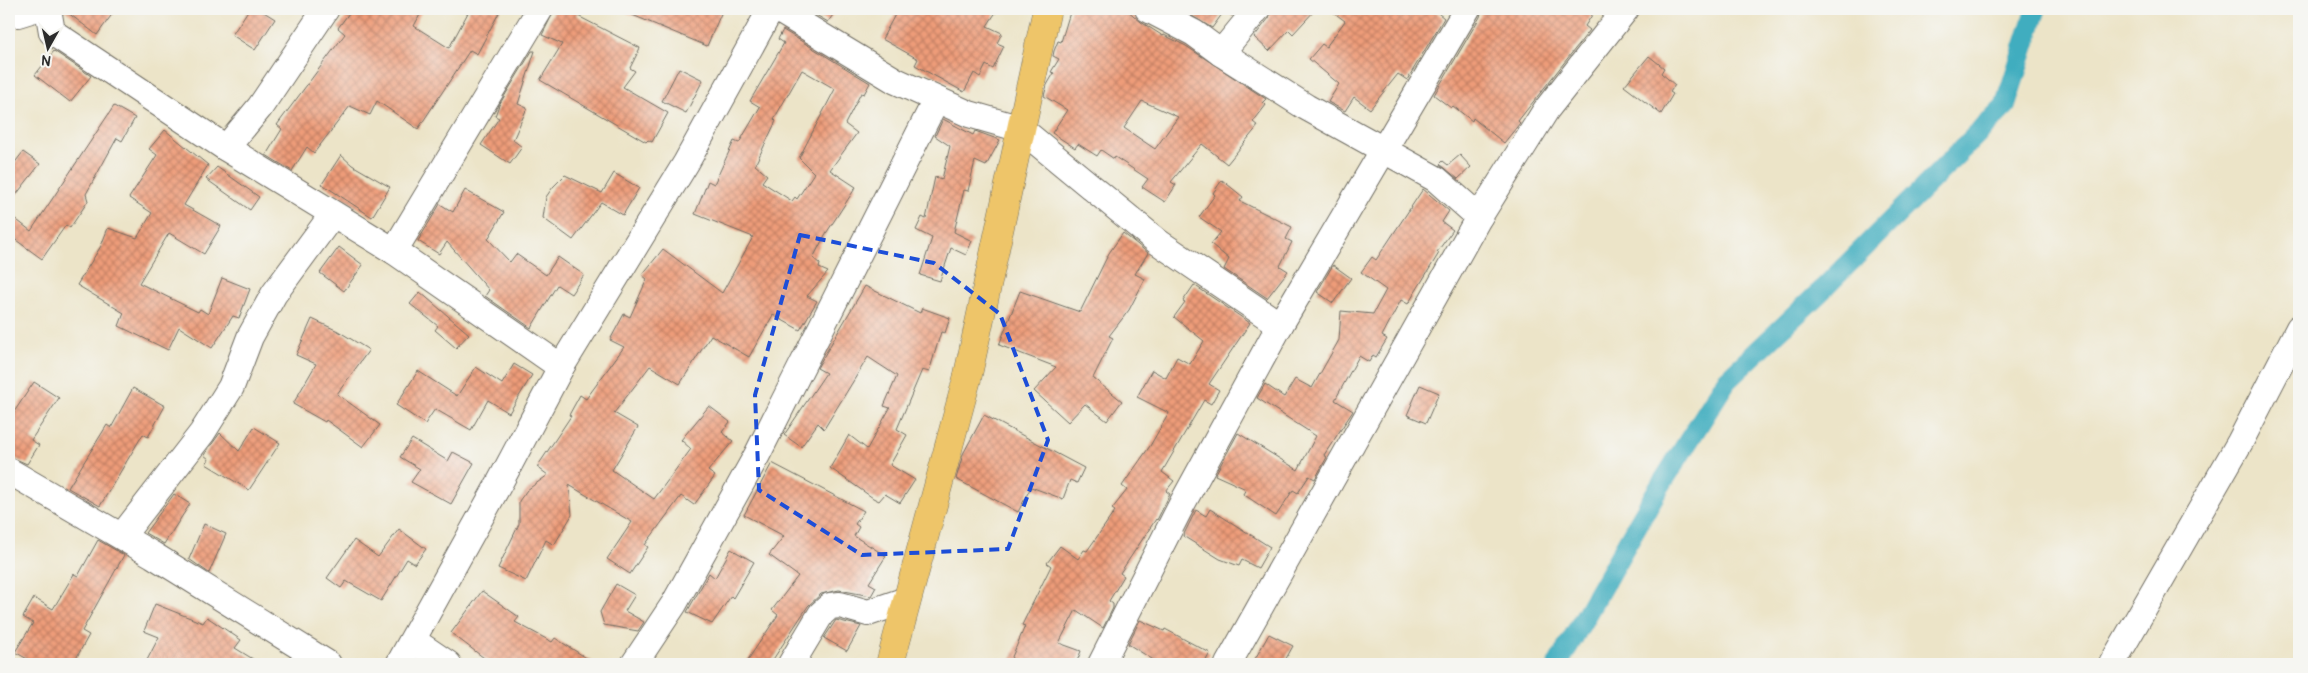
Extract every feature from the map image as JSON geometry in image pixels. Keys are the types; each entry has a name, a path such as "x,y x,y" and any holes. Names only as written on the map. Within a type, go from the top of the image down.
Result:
{"main road":[{"path":"890,664 967,379 1047,9"}],"street":[{"path":"9,13 18,14 34,9"},
{"path":"48,9 52,32 226,148 394,251 561,367"},
{"path":"226,148 260,107 326,9"},
{"path":"394,251 540,9"},
{"path":"399,664 414,641 561,367 686,163 771,9"},
{"path":"777,9 896,81 969,114 1021,129 1158,242 1280,325"},
{"path":"1148,9 1194,33 1221,53 1306,107 1436,179 1479,217"},
{"path":"1221,53 1257,9"},
{"path":"1101,664 1182,504 1280,325 1467,9"},
{"path":"1228,664 1479,217 1546,110 1626,9"},
{"path":"634,664 674,604 757,455 936,100"},
{"path":"122,536 202,433 231,387 250,337 274,294 333,214"},
{"path":"2112,664 2240,442 2299,328"},
{"path":"9,471 122,536 328,664"},
{"path":"791,664 822,614 830,606 840,605 868,613 906,600"},
{"path":"414,641 448,664"}],"highlighted area":[{"path":"800,235 934,263 1000,314 1048,440 1008,549 862,555 759,490 755,395"}],"building":[{"path":"63,9 116,9 97,35"},
{"path":"249,9 259,9 275,19 255,50 232,35"},
{"path":"352,9 423,9 414,26 449,48 470,9 501,9 477,54 470,50 418,129 377,101 370,115 350,106 314,153 307,147 292,171 266,155 282,129 277,125 345,34 338,28"},
{"path":"555,9 579,9 576,15 640,48 630,68 635,71 623,87 668,113 652,142 648,140 646,142 540,80 562,44 542,35"},
{"path":"618,9 723,9 707,46"},
{"path":"806,9 837,9 828,22"},
{"path":"898,9 998,9 987,26 1002,33 997,43 1004,46 993,69 986,65 980,77 974,73 964,92 915,65 918,59 882,39"},
{"path":"1071,9 1126,9 1141,22 1163,36 1186,46 1266,99 1263,102 1266,105 1253,122 1258,126 1227,164 1202,144 1171,182 1176,185 1165,202 1142,187 1148,179 1115,157 1114,159 1101,150 1097,156 1078,144 1075,148 1052,133 1067,110 1044,96 1047,85 1054,73 1051,72 1059,59 1053,56 1054,51 1058,41 1061,42","holes":["1142,101 1178,117 1155,149 1124,128"]},
{"path":"1238,9 1232,16 1225,10 1212,28 1182,10"},
{"path":"1272,9 1316,9 1293,34 1289,30 1269,51 1254,37 1269,18"},
{"path":"1329,9 1433,9 1444,18 1407,80 1398,74 1370,109 1354,97 1345,111 1328,102 1339,84 1309,59 1322,44 1326,47 1345,21"},
{"path":"1482,9 1596,9 1585,26 1590,30 1518,121 1520,123 1504,143 1473,118 1472,121 1453,106 1451,108 1434,95 1480,17"},
{"path":"783,30 870,83 864,94 861,93 845,124 857,133 830,170 856,187 825,235 813,258 820,264 819,268 828,272 807,296 817,301 800,330 773,315 749,357 711,335 680,384 650,366 614,413 638,427 612,470 654,499 691,449 681,440 709,406 730,422 722,432 733,441 708,471 715,476 694,505 681,496 645,545 648,547 630,574 607,559 632,522 569,485 572,515 554,545 546,540 526,581 498,568 519,524 519,501 527,490 548,475 537,467 571,416 569,415 580,395 586,399 624,347 610,340 624,314 630,317 647,279 642,275 663,249 722,293 753,237 695,214 708,181 714,184 734,141 739,143 760,107 750,101 784,43 778,39","holes":["802,70 835,89 799,158 814,173 797,199 795,197 792,201 762,182 767,175 755,165 776,121 774,119"]},
{"path":"54,51 91,76 70,102 35,75"},
{"path":"532,51 535,51 518,104 527,108 513,140 522,147 510,164 481,145 499,118 495,116 499,105"},
{"path":"1649,56 1664,68 1661,73 1675,85 1670,92 1673,94 1661,114 1624,86"},
{"path":"679,68 703,80 686,113 662,101"},
{"path":"114,106 135,118 122,141 117,138 86,194 88,201 70,228 66,225 42,259 9,235 9,214 31,231"},
{"path":"943,119 973,135 975,131 1000,140 986,166 975,161 968,191 964,190 954,232 972,241 966,255 951,248 940,281 920,275 932,238 916,230 922,217 926,219 935,177 942,179 950,146 935,136"},
{"path":"165,130 208,165 184,205 221,226 204,254 169,233 139,283 198,312 200,309 208,314 222,278 250,289 239,318 233,316 212,348 179,327 168,350 119,326 124,313 77,285 101,246 108,228 137,238 152,213 129,198 157,155 149,149"},
{"path":"23,152 40,164 9,204 9,170"},
{"path":"341,155 352,165 390,187 372,217 322,184"},
{"path":"1460,155 1471,167 1458,179 1440,164 1443,161 1448,165"},
{"path":"217,167 259,197 250,210 206,179"},
{"path":"614,173 639,188 623,215 601,202 573,240 543,218 546,197 565,175 602,193"},
{"path":"1222,180 1243,197 1240,201 1292,227 1286,239 1292,242 1280,266 1288,271 1267,298 1224,269 1229,259 1211,244 1221,232 1199,217 1215,195 1213,193"},
{"path":"1423,189 1449,211 1442,222 1453,230 1437,252 1439,253 1408,304 1401,300 1382,336 1387,339 1376,357 1373,355 1369,362 1359,356 1335,400 1353,411 1324,455 1327,457 1315,479 1309,476 1298,493 1293,490 1276,516 1243,494 1246,489 1215,475 1238,433 1298,470 1316,436 1257,398 1265,384 1284,397 1295,379 1312,388 1339,340 1341,311 1373,314 1386,290 1361,272 1372,257 1376,260"},
{"path":"465,190 504,212 488,239 510,262 516,254 546,275 558,257 584,275 571,294 557,285 531,328 485,296 489,290 447,242 439,254 418,241 440,204 453,212"},
{"path":"1123,233 1148,253 1135,274 1145,279 1129,310 1109,336 1113,338 1093,378 1122,401 1107,421 1085,404 1068,422 1034,391 1056,367 999,345 1020,291 1080,312 1109,253"},
{"path":"339,247 363,265 344,291 320,273"},
{"path":"1333,265 1351,278 1333,303 1317,292"},
{"path":"1194,285 1250,323 1209,384 1219,390 1211,404 1204,400 1162,472 1174,481 1166,491 1170,494 1157,520 1120,573 1124,576 1109,601 1113,604 1113,608 1103,628 1076,610 1059,643 1081,651 1076,664 1009,664 1025,626 1022,625 1051,566 1047,563 1060,546 1078,559 1084,550 1087,551 1115,511 1112,509 1127,490 1122,486 1150,446 1169,413 1137,397 1152,370 1166,378 1177,357 1190,364 1204,341 1174,317"},
{"path":"865,286 920,313 922,308 950,318 945,333 941,332 929,372 922,370 897,429 907,435 890,465 915,480 900,503 885,494 879,501 873,498 830,468 849,435 867,449 890,408 884,406 897,376 868,357 824,429 818,423 801,447 784,435 826,373 817,368"},
{"path":"420,292 469,334 456,348 435,330 438,326 410,304"},
{"path":"312,319 338,331 369,350 337,394 380,425 363,447 326,420 325,422 293,404 316,364 296,355"},
{"path":"514,364 532,375 509,413 488,400 471,430 435,409 425,424 396,405 418,371 457,396 476,367 502,384"},
{"path":"34,382 59,398 31,440 39,445 27,464 9,456 9,409 14,412"},
{"path":"1420,385 1439,393 1426,423 1407,415"},
{"path":"133,388 165,406 148,437 143,434 100,506 68,488 107,425 111,428"},
{"path":"984,415 1084,468 1077,483 1070,480 1063,499 1031,487 1018,512 956,479 963,454"},
{"path":"254,427 280,443 249,490 206,464 209,459 204,455 220,433 239,451"},
{"path":"412,439 448,461 453,452 474,463 451,504 411,482 420,469 400,457"},
{"path":"772,463 864,511 855,524 859,527 854,536 886,556 869,583 876,587 871,596 839,590 821,594 808,606 770,664 745,664 778,615 772,610 798,576 769,555 784,536 744,515"},
{"path":"174,494 190,504 164,544 145,533"},
{"path":"1210,509 1270,547 1258,568 1242,560 1239,566 1220,559 1183,536 1196,510 1206,516"},
{"path":"204,524 226,534 209,573 189,559"},
{"path":"399,529 426,549 415,564 407,559 381,601 346,581 341,588 327,578 354,540 378,557"},
{"path":"98,540 124,555 82,631 89,635 73,664 36,664 15,652 33,623 23,617 34,598 53,609 74,574 78,576"},
{"path":"731,549 754,562 733,598 731,596 712,624 687,612 709,573 715,578"},
{"path":"616,584 635,595 625,611 644,622 638,631 604,625 600,612"},
{"path":"482,591 519,617 515,622 552,642 555,638 596,664 492,664 451,633"},
{"path":"155,604 203,623 207,617 241,640 235,648 261,664 145,664 159,637 144,631"},
{"path":"836,620 861,626 847,651 824,638"},
{"path":"1140,620 1164,631 1165,629 1210,653 1204,664 1160,664 1128,644"},
{"path":"1269,634 1293,646 1283,664 1264,664 1255,659"}],"waterway":[{"path":"1558,664 1655,494 1727,380 1818,294 2005,106 2036,9"}]}
